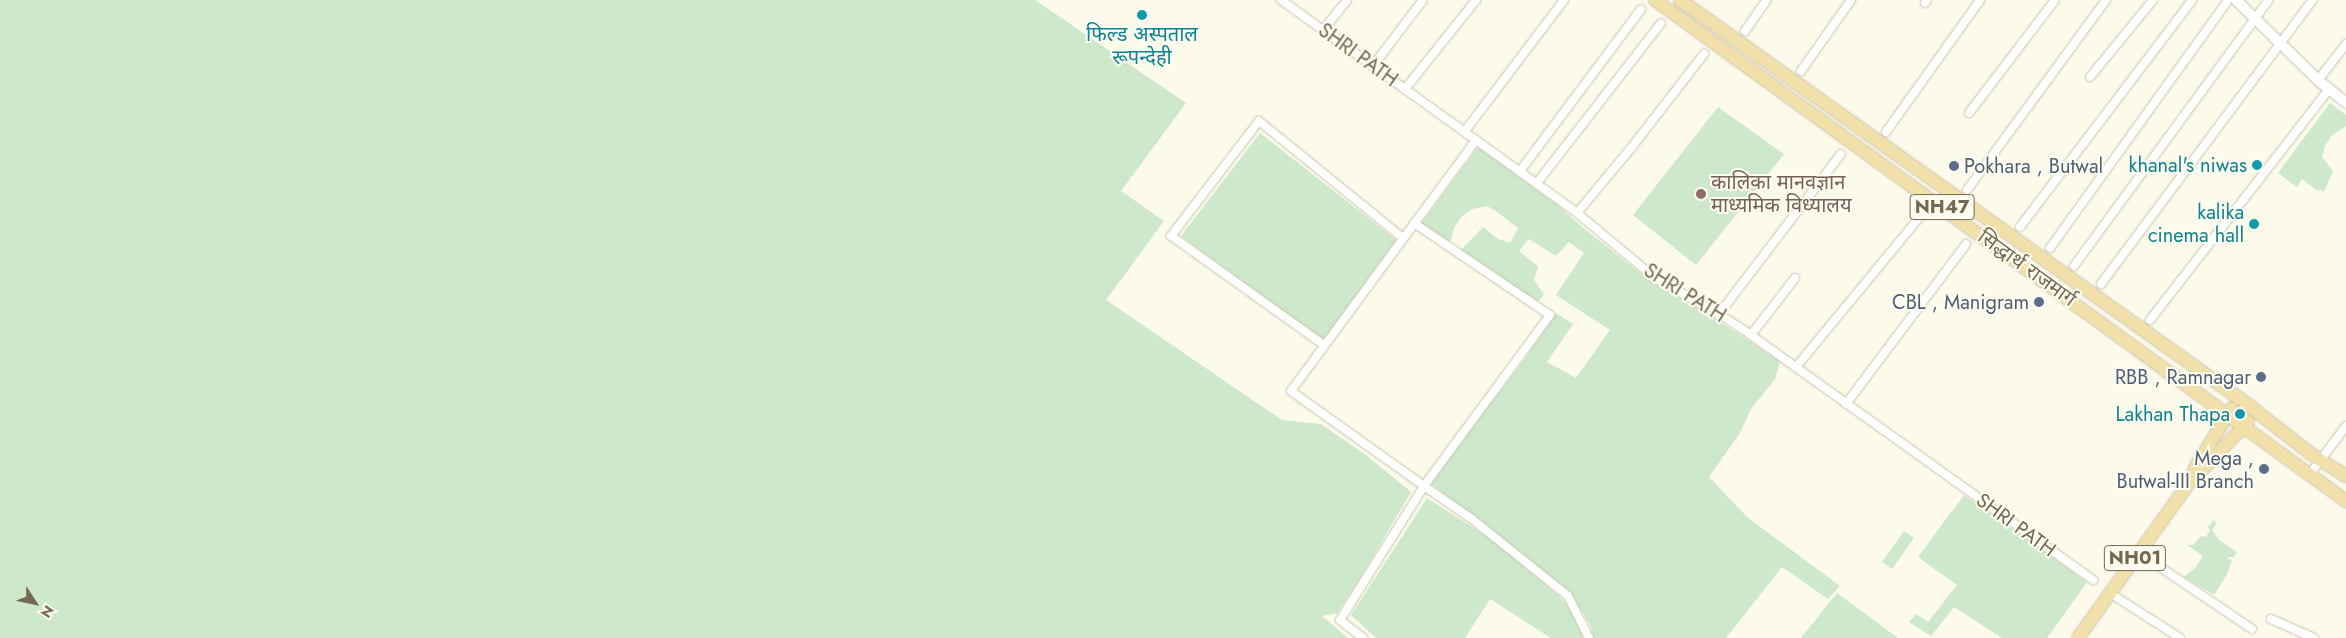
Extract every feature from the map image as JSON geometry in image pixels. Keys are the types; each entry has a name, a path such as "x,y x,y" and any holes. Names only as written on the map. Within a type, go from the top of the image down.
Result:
{"highway":[{"name":"सिद्धार्थ राजमार्ग","path":"1655,0 2228,415"},
{"name":"सिद्धार्थ राजमार्ग","path":"1680,0 2241,401 2311,454 2346,476"},
{"name":"NH01","path":"2078,638 2192,479 2196,466 2232,408 2241,401"},
{"path":"2254,411 2251,419 2243,426 2346,501"},
{"name":"NH47","path":"2228,415 2243,426"},
{"name":"NH01","path":"2192,479 2202,472 2243,426"}],"street":[{"name":"SHRI PATH","path":"1281,0 1537,183 1577,213 1655,278 1751,334 2093,580"},
{"path":"1324,30 1347,0"},
{"path":"1373,66 1424,0"},
{"path":"1405,89 1476,0"},
{"path":"1465,131 1564,0"},
{"path":"1745,31 1767,0"},
{"path":"1801,71 1851,0"},
{"path":"1886,132 1980,0"},
{"path":"1969,113 2056,0"},
{"path":"1967,190 2106,0"},
{"path":"2090,77 2153,0"},
{"path":"2020,227 2192,0"},
{"path":"2050,248 2228,0"},
{"path":"2236,0 2318,80 2346,103"},
{"path":"2074,266 2268,0"},
{"path":"2101,284 2313,0"},
{"path":"1520,171 1641,9"},
{"path":"1537,183 1661,23"},
{"path":"2318,80 2346,44"},
{"path":"1577,213 1632,147 1704,54"},
{"path":"2150,320 2328,88"},
{"path":"1324,346 1172,236 1260,121 1404,238"},
{"path":"1476,140 1290,390 1472,519 1568,596 1589,638"},
{"path":"1719,314 1841,154"},
{"path":"1796,367 1923,213"},
{"path":"1363,638 1340,620 1424,486 1550,315 1414,224"},
{"path":"1846,404 1966,244"},
{"path":"1751,334 1795,278"},
{"path":"2310,474 2346,426"},
{"path":"2139,553 2252,628"},
{"path":"2110,593 2180,638"},
{"path":"2271,619 2314,638"}],"green space":[{"path":"0,0 1035,0 1186,103 1121,191 1164,221 1106,300 1282,420 1321,424 1366,455 1411,492 1361,577 1337,613 1322,616 1348,638 0,638"},
{"path":"2330,103 2346,115 2346,126 2331,136 2325,146 2322,157 2333,171 2324,192 2320,189 2318,191 2302,179 2297,187 2278,173"},
{"name":"कालिका मानवज्ञान माध्यमिक विध्यालय","path":"1718,107 1784,154 1696,265 1633,215"},
{"path":"1260,133 1396,240 1323,341 1181,236"},
{"path":"1478,147 1559,206 1582,227 1654,284 1698,308 1780,361 1775,379 1751,409 1740,433 1709,477 1747,517 1840,586 1828,599 1782,567 1726,638 1594,638 1590,625 1572,595 1429,482 1524,360 1556,313 1573,324 1547,362 1576,378 1610,330 1556,295 1584,253 1569,242 1556,256 1529,239 1519,251 1538,266 1534,280 1544,294 1538,302 1461,250 1483,227 1498,239 1510,243 1518,228 1497,212 1487,206 1472,209 1462,216 1454,228 1450,243 1421,224"},
{"path":"1964,495 2087,582 2047,638 2002,638 1954,607 1931,636 1909,622 1916,614 1928,622 1957,585 1918,557"},
{"path":"1427,498 1491,539 1558,595 1573,612 1583,638 1551,638 1490,599 1465,638 1376,638 1351,615"},
{"path":"2214,520 2217,523 2212,530 2219,540 2237,552 2234,557 2228,557 2228,559 2232,560 2226,576 2214,595 2184,577 2196,567 2203,556 2187,545 2193,545 2201,536 2206,537 2210,530 2208,527"},
{"path":"1904,531 1914,538 1892,569 1882,562"},
{"path":"1837,593 1898,638 1801,638"}],"place":[{"name":"फिल्ड अस्पताल रूपन्देही","path":"1142,15"},
{"name":"khanal's niwas","path":"2257,165"},
{"name":"Pokhara , Butwal","path":"1954,166"},
{"name":"कालिका मानवज्ञान माध्यमिक विध्यालय","path":"1701,194"},
{"name":"kalika cinema hall","path":"2254,224"},
{"name":"CBL , Manigram","path":"2039,302"},
{"name":"RBB , Ramnagar","path":"2261,377"},
{"name":"Lakhan Thapa","path":"2240,414"},
{"name":"Mega , Butwal-III Branch","path":"2264,469"}]}
